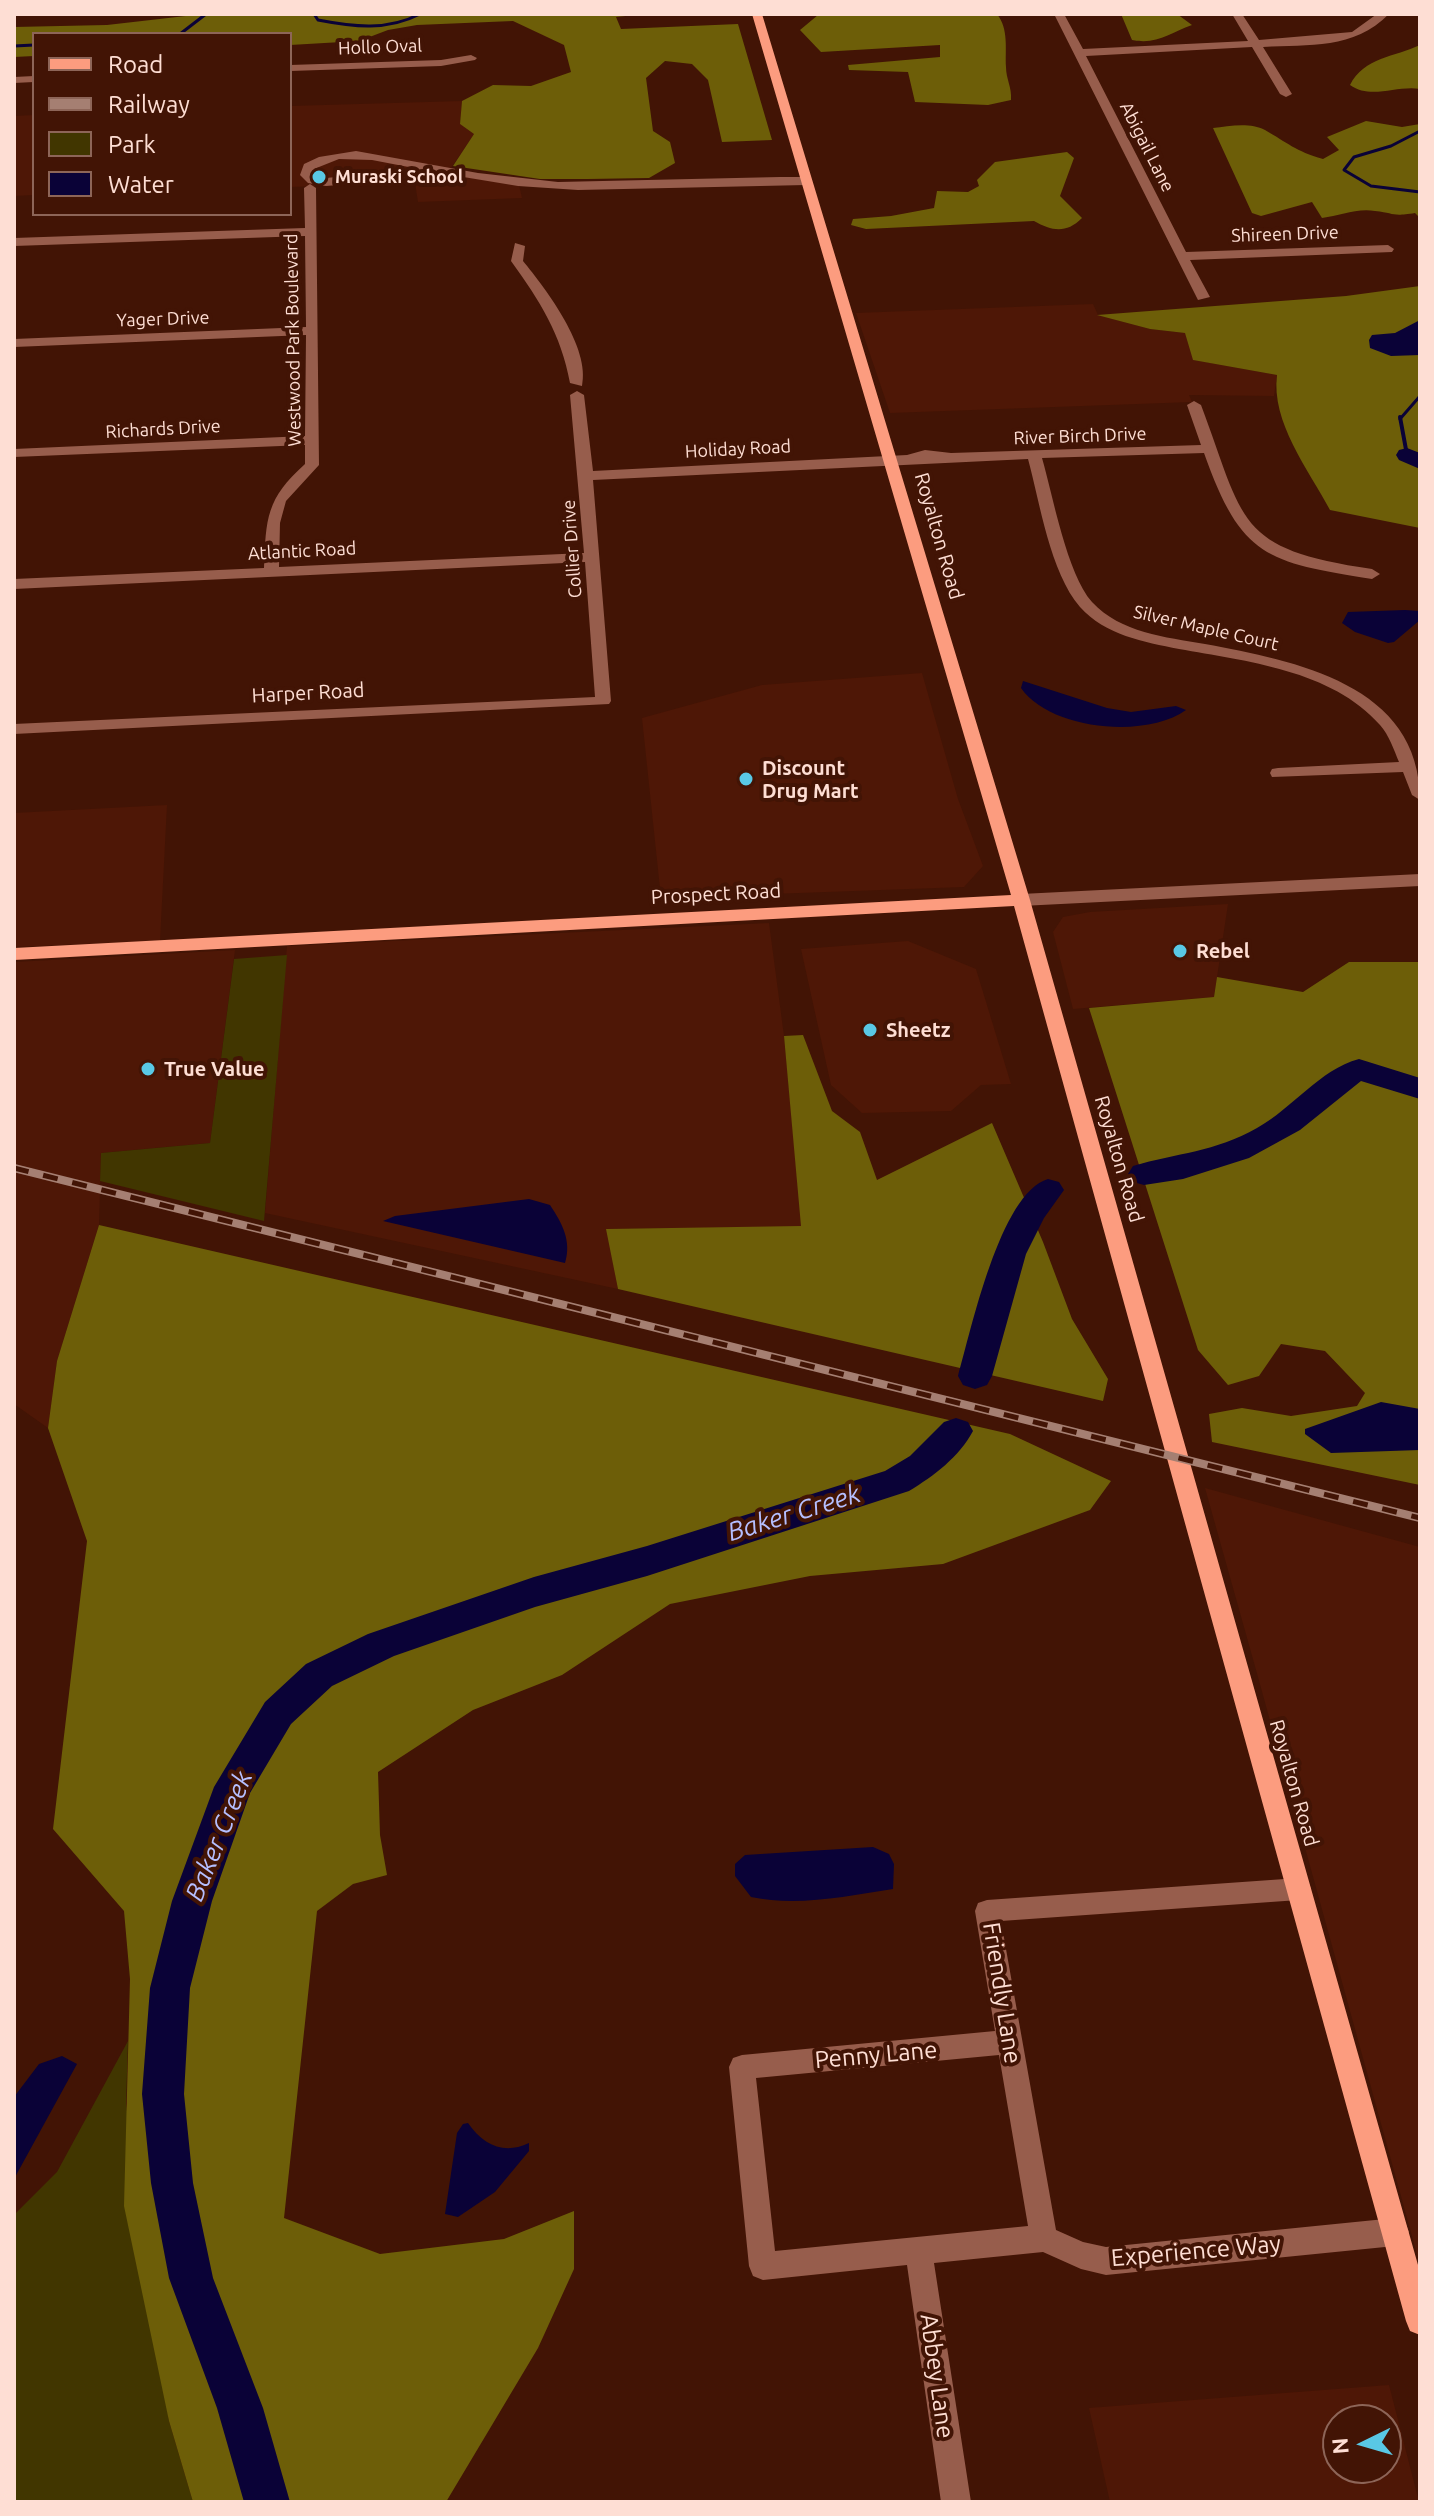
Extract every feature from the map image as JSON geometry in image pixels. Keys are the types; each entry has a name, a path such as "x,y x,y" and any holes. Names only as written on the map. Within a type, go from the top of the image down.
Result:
{"main road":[{"name":"Royalton Road","path":"757,14 1021,900 1420,2321"},
{"name":"Prospect Road","path":"14,954 1021,900"}],"street":[{"name":"Abigail Lane","path":"1059,14 1203,297"},
{"path":"1237,14 1286,94"},
{"path":"1078,53 1256,44 1355,35 1384,14"},
{"name":"Hollo Oval","path":"292,68 441,63 471,58"},
{"path":"431,169 417,174 326,182 312,180 306,175 308,167 318,161 343,154 402,163 489,179 571,186 806,181"},
{"path":"398,176 402,163"},
{"name":"Westwood Park Boulevard","path":"271,572 274,507 286,488 312,465 310,188"},
{"path":"14,242 310,232"},
{"name":"Collier Drive","path":"519,246 517,261 550,301 565,331 577,389 603,701"},
{"name":"Shireen Drive","path":"1183,256 1388,249"},
{"name":"Yager Drive","path":"14,343 313,331"},
{"path":"1194,405 1235,512 1255,537 1299,560 1372,574"},
{"name":"Richards Drive","path":"14,453 313,440"},
{"name":"River Birch Drive","path":"892,459 912,458 917,461 950,457 1211,449"},
{"name":"Silver Maple Court","path":"1034,456 1073,585 1094,613 1122,630 1142,637 1300,671 1341,686 1363,700 1387,723 1420,795"},
{"name":"Holiday Road","path":"586,476 892,459"},
{"name":"Atlantic Road","path":"14,584 593,557"},
{"name":"Harper Road","path":"14,729 603,701"},
{"path":"1278,773 1407,767"},
{"name":"Prospect Road","path":"1021,900 1420,880"},
{"name":"Friendly Lane","path":"1044,2238 987,1911 1299,1889"},
{"name":"Penny Lane","path":"919,2251 763,2266 742,2067 1010,2042"},
{"name":"Experience Way","path":"1044,2238 1081,2255 1106,2261 1395,2232"},
{"path":"919,2251 1044,2238"},
{"name":"Abbey Lane","path":"919,2251 956,2502"}],"shaded area":[{"path":"203,14 644,14 616,17 621,29 738,24 772,140 722,142 708,80 692,64 665,61 646,78 653,131 670,142 675,163 649,178 540,179 453,166 474,134 460,124 462,101 493,85 531,86 571,72 564,45 513,21 417,25 388,30 359,41 292,45 292,32 32,32 32,56 14,57 14,27 107,25"},
{"path":"997,14 1005,33 1011,100 988,105 915,102 908,72 849,70 848,65 940,57 940,45 821,52 800,30 818,15"},
{"path":"1121,14 1177,14 1192,25 1156,40 1132,40"},
{"path":"1420,45 1420,89 1375,92 1350,85 1372,63"},
{"path":"462,101 460,124 474,134 447,174 519,185 522,198 418,202 415,183 292,187 292,106"},
{"path":"32,115 32,195 14,196 14,116"},
{"path":"1366,121 1402,127 1420,124 1420,218 1415,213 1397,215 1368,210 1322,218 1312,202 1261,216 1252,213 1213,128 1253,126 1298,150 1323,159 1339,150 1327,137"},
{"path":"1067,152 1074,158 1060,196 1082,218 1065,229 1053,229 1034,221 866,229 851,225 853,219 934,208 937,191 968,192 979,186 977,180 995,162"},
{"path":"1420,286 1420,528 1330,510 1285,428 1277,393 1277,375 1193,360 1185,333 1150,329 1097,315 1346,296"},
{"path":"1093,304 1098,315 1150,329 1186,333 1194,360 1277,375 1274,396 1189,395 1192,402 890,413 856,313"},
{"path":"922,673 958,799 983,866 964,887 661,898 642,718 762,685"},
{"path":"167,805 160,941 14,947 14,813"},
{"path":"1228,904 1214,997 1073,1009 1053,932 1063,917 1090,912"},
{"path":"769,923 784,1036 802,1227 607,1229 618,1289 265,1213 287,946"},
{"path":"908,941 976,969 1011,1084 981,1085 951,1111 862,1113 831,1085 801,949"},
{"path":"235,950 210,1143 101,1153 99,1225 57,1361 48,1428 14,1404 14,962"},
{"path":"1349,962 1420,962 1420,1485 1212,1442 1209,1414 1242,1408 1291,1416 1357,1406 1365,1393 1325,1351 1281,1344 1259,1376 1228,1385 1198,1350 1089,1008 1214,997 1217,977 1303,992"},
{"path":"803,1035 832,1111 860,1132 877,1180 992,1123 1072,1319 1108,1379 1103,1401 618,1289 606,1229 801,1226 784,1036"},
{"path":"99,1225 1010,1434 1111,1481 1090,1510 943,1564 810,1576 670,1604 562,1675 473,1710 378,1772 380,1835 387,1875 353,1884 317,1911 284,2218 380,2254 504,2239 574,2211 574,2269 538,2348 446,2502 193,2502 169,2421 124,2206 130,1979 124,1911 53,1829 87,1541 48,1428 57,1361"},
{"path":"1205,1488 1420,1547 1420,2265 1258,1677"},
{"path":"1389,2385 1394,2404 1322,2404 1322,2484 1402,2484 1402,2436 1419,2502 1110,2502 1089,2408"}],"green space":[{"path":"287,955 264,1221 100,1181 101,1153 210,1143 234,959"},
{"path":"128,2041 126,2104 169,2421 193,2502 14,2502 14,2215 57,2172"}],"water":[{"path":"1420,320 1420,355 1391,356 1370,348 1372,335 1395,333"},
{"path":"1420,611 1420,620 1394,642 1388,643 1355,632 1342,623 1348,612"},
{"path":"1023,681 1107,708 1131,712 1176,706 1186,710 1147,725 1099,726 1053,713 1035,702 1021,688"},
{"path":"529,1199 550,1205 558,1219 565,1232 565,1263 383,1221 395,1216"},
{"path":"1381,1402 1420,1409 1420,1450 1331,1453 1305,1434 1305,1429"},
{"path":"873,1847 889,1854 894,1864 893,1889 822,1899 769,1900 751,1897 735,1876 735,1864 745,1855"},
{"path":"62,2056 77,2064 14,2179 14,2097 39,2064"},
{"path":"468,2123 480,2137 495,2146 511,2148 529,2143 529,2151 495,2192 458,2217 445,2214 457,2133 463,2124"}],"waterway":[{"path":"183,32 206,14"},
{"path":"314,14 318,20 370,26 395,23 420,14"},
{"path":"14,46 32,45"},
{"path":"1420,131 1391,146 1354,157 1344,170 1371,186 1420,192"},
{"path":"1400,419 1420,396"},
{"path":"1400,419 1407,455"},
{"name":"Baker Creek","path":"1407,455 1420,462"},
{"name":"Baker Creek","path":"1144,1174 1202,1163 1255,1143 1289,1122 1331,1087 1359,1069 1420,1089"},
{"name":"Baker Creek","path":"975,1376 1010,1254 1033,1210 1048,1190"},
{"name":"Baker Creek","path":"267,2502 240,2408 191,2278 172,2183 163,2094 170,1988 192,1901 233,1787 278,1713 319,1675 381,1645 534,1592 647,1561 897,1481 922,1466 956,1431"}],"railway":[{"path":"14,1168 1420,1518"}],"place":[{"name":"Muraski School","path":"319,177"},
{"name":"Discount Drug Mart","path":"746,779"},
{"name":"Rebel","path":"1180,951"},
{"name":"Sheetz","path":"870,1030"},
{"name":"True Value","path":"148,1069"}]}
